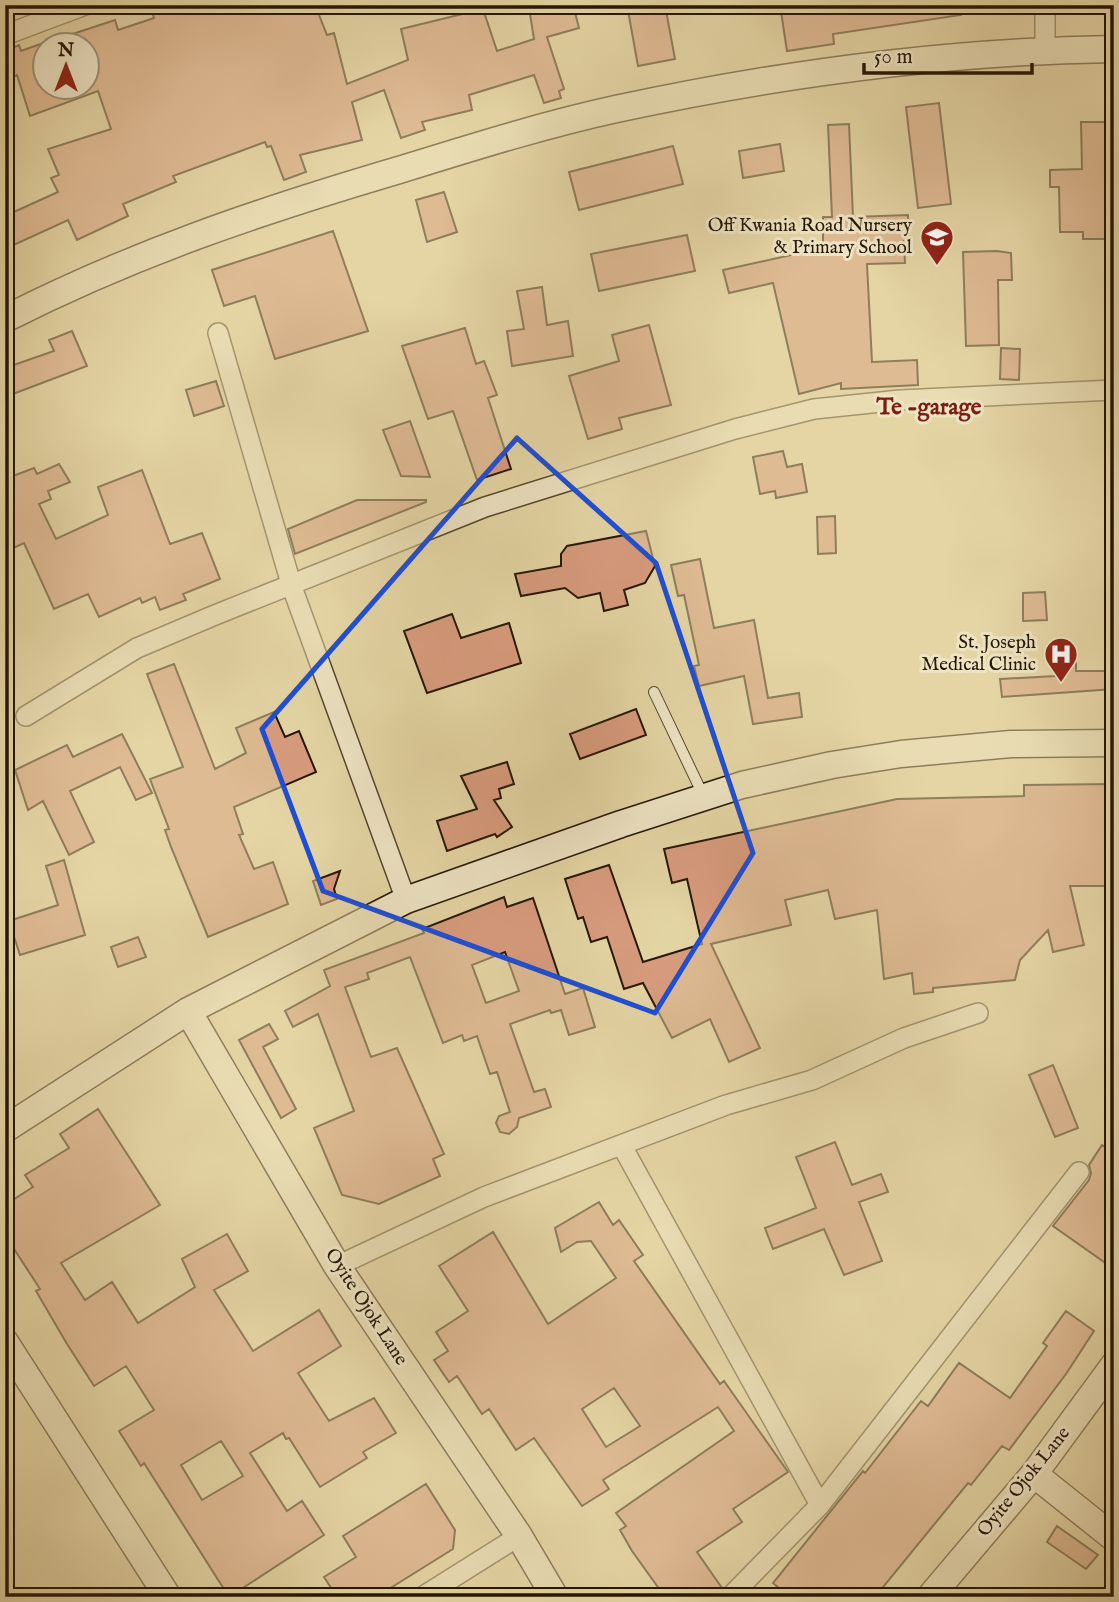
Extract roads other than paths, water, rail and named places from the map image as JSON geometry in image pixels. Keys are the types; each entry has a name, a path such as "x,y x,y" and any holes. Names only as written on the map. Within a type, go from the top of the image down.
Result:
{"street":[{"path":"5,35 85,5"},
{"path":"1045,5 1045,50"},
{"path":"5,319 130,260 252,213 614,110 746,84 885,64 1045,50 1114,49"},
{"path":"218,332 292,587 406,900"},
{"path":"26,716 137,648 485,507 735,429 814,409 900,400 1114,390"},
{"path":"5,1129 188,1011 406,900 621,824 704,798 819,768 901,754 1011,744 1114,743"},
{"name":"Oyite Ojok Lane","path":"188,1011 337,1266 519,1536 555,1597"},
{"path":"337,1266 484,1197 726,1105 813,1080 904,1038 978,1013"},
{"path":"622,1146 820,1505"},
{"path":"730,1597 820,1505 1079,1172"},
{"path":"6,1347 168,1597"},
{"name":"Oyite Ojok Lane","path":"930,1597 1034,1474 1114,1365"},
{"path":"1034,1474 1114,1538"},
{"path":"422,1597 519,1536"}],"lane":[{"path":"654,692 704,798"}],"place":[{"name":"Off Kwania Road Nursery & Primary School","path":"937,267"},
{"name":"St. Joseph Medical Clinic","path":"1061,684"}],"district":[{"name":"Te -garage","path":"929,407"}]}
